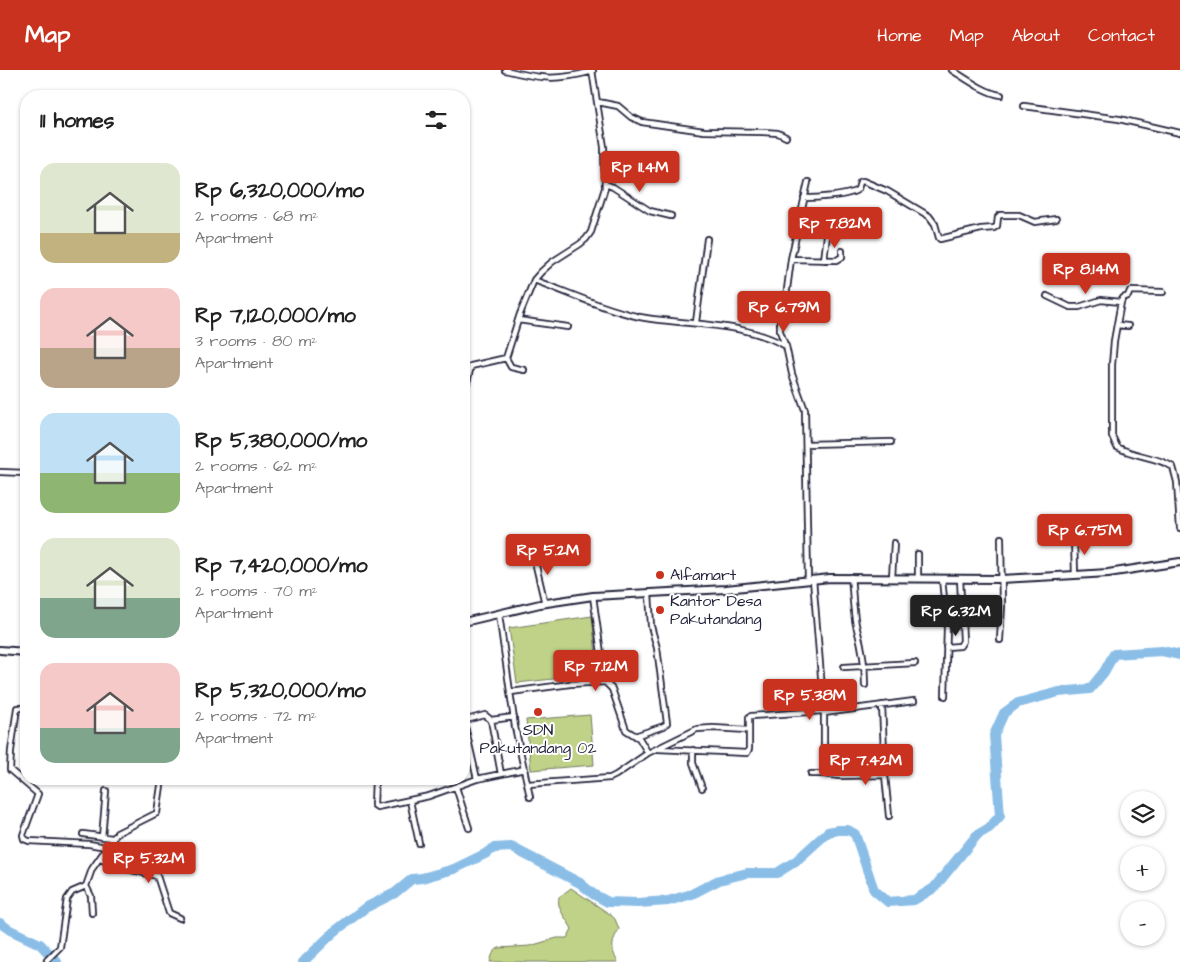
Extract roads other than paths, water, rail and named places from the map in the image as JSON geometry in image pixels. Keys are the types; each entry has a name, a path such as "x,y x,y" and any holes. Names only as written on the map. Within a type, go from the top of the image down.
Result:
{"main road":[{"path":"470,621 545,604 593,596 726,589 851,577 1001,579 1075,575 1108,573 1180,562"},
{"path":"0,650 20,652"}],"street":[{"path":"505,70 551,79 571,77 592,70 604,148 605,184 591,232 580,244 552,262 534,280 518,320 506,358 511,368 524,370"},
{"path":"952,70 971,82 1001,95"},
{"path":"598,102 618,106 631,117 642,122 704,131 763,132 786,137"},
{"path":"1024,106 1119,119 1180,133"},
{"path":"804,198 824,198 855,191 859,188 860,182 863,181 887,191 929,216 935,224 940,239 981,229 994,228 997,226 1000,215 1019,214 1034,222 1056,219"},
{"path":"808,182 791,259 786,297 780,310 780,331 786,346 792,374 805,410 811,580 823,712 824,774"},
{"path":"605,184 613,187 650,211 671,216"},
{"path":"824,260 827,235"},
{"path":"696,322 707,239"},
{"path":"791,259 840,259 842,251"},
{"path":"534,280 593,302 639,316 736,328 776,340 786,346"},
{"path":"1164,292 1130,291 1128,296 1123,298 1121,302 1112,365 1112,436 1117,447 1148,456 1173,467 1177,482 1180,528"},
{"path":"1048,296 1070,307 1079,307 1101,300 1121,302"},
{"path":"518,320 568,327"},
{"path":"1117,325 1128,326"},
{"path":"470,368 473,365 506,358"},
{"path":"806,444 891,442"},
{"path":"0,472 20,473"},
{"path":"1000,640 1002,604 1001,538"},
{"path":"1074,538 1075,575"},
{"path":"892,578 894,543"},
{"path":"533,553 545,604"},
{"path":"918,554 918,578"},
{"path":"851,577 856,627 861,639 865,666 865,684"},
{"path":"946,647 960,646 963,641 960,578"},
{"path":"942,579 946,624 945,696"},
{"path":"635,736 664,726 667,723 657,648 651,626 649,593"},
{"path":"593,596 605,682 612,689 624,727 639,738 648,753"},
{"path":"499,614 514,717 530,798"},
{"path":"844,667 915,663"},
{"path":"511,692 570,684 605,682"},
{"path":"656,749 747,752 749,750 749,718 753,715 823,712 914,701"},
{"path":"882,705 884,775 889,816"},
{"path":"20,708 17,708 10,770 20,779"},
{"path":"470,719 485,715 491,720 501,774"},
{"path":"491,720 514,717"},
{"path":"528,784 610,778 648,753 697,729 748,730"},
{"path":"470,748 477,779"},
{"path":"693,750 693,763 702,788"},
{"path":"470,781 524,769"},
{"path":"811,774 839,776 884,775"},
{"path":"28,785 38,794 23,838 29,841 88,844 106,847"},
{"path":"92,913 91,896 86,886 92,869 112,838 123,829 157,813 161,785"},
{"path":"375,785 374,805 377,807 410,801 459,785"},
{"path":"456,786 469,828"},
{"path":"102,837 106,791"},
{"path":"410,801 419,843"},
{"path":"83,834 112,838"},
{"path":"100,859 119,867 157,876 169,913 180,918"},
{"path":"47,960 60,948 67,899 72,892 86,886"}],"waterway":[{"path":"303,962 334,932 365,908 395,893 412,879 454,869 494,848 511,847 580,883 593,894 608,902 638,903 668,901 692,894 719,880 747,873 777,873 796,861 828,832 848,830 855,834 874,890 888,902 914,900 934,888 977,835 989,828 1000,816 994,735 1004,713 1018,703 1059,692 1090,689 1104,672 1114,654 1162,651 1180,655"},
{"path":"0,923 10,930 40,944 57,962"}],"place":[{"name":"Alfamart","path":"660,575"},
{"name":"Kantor Desa Pakutandang","path":"660,610"},
{"name":"SDN Pakutandang 02","path":"538,712"}]}
